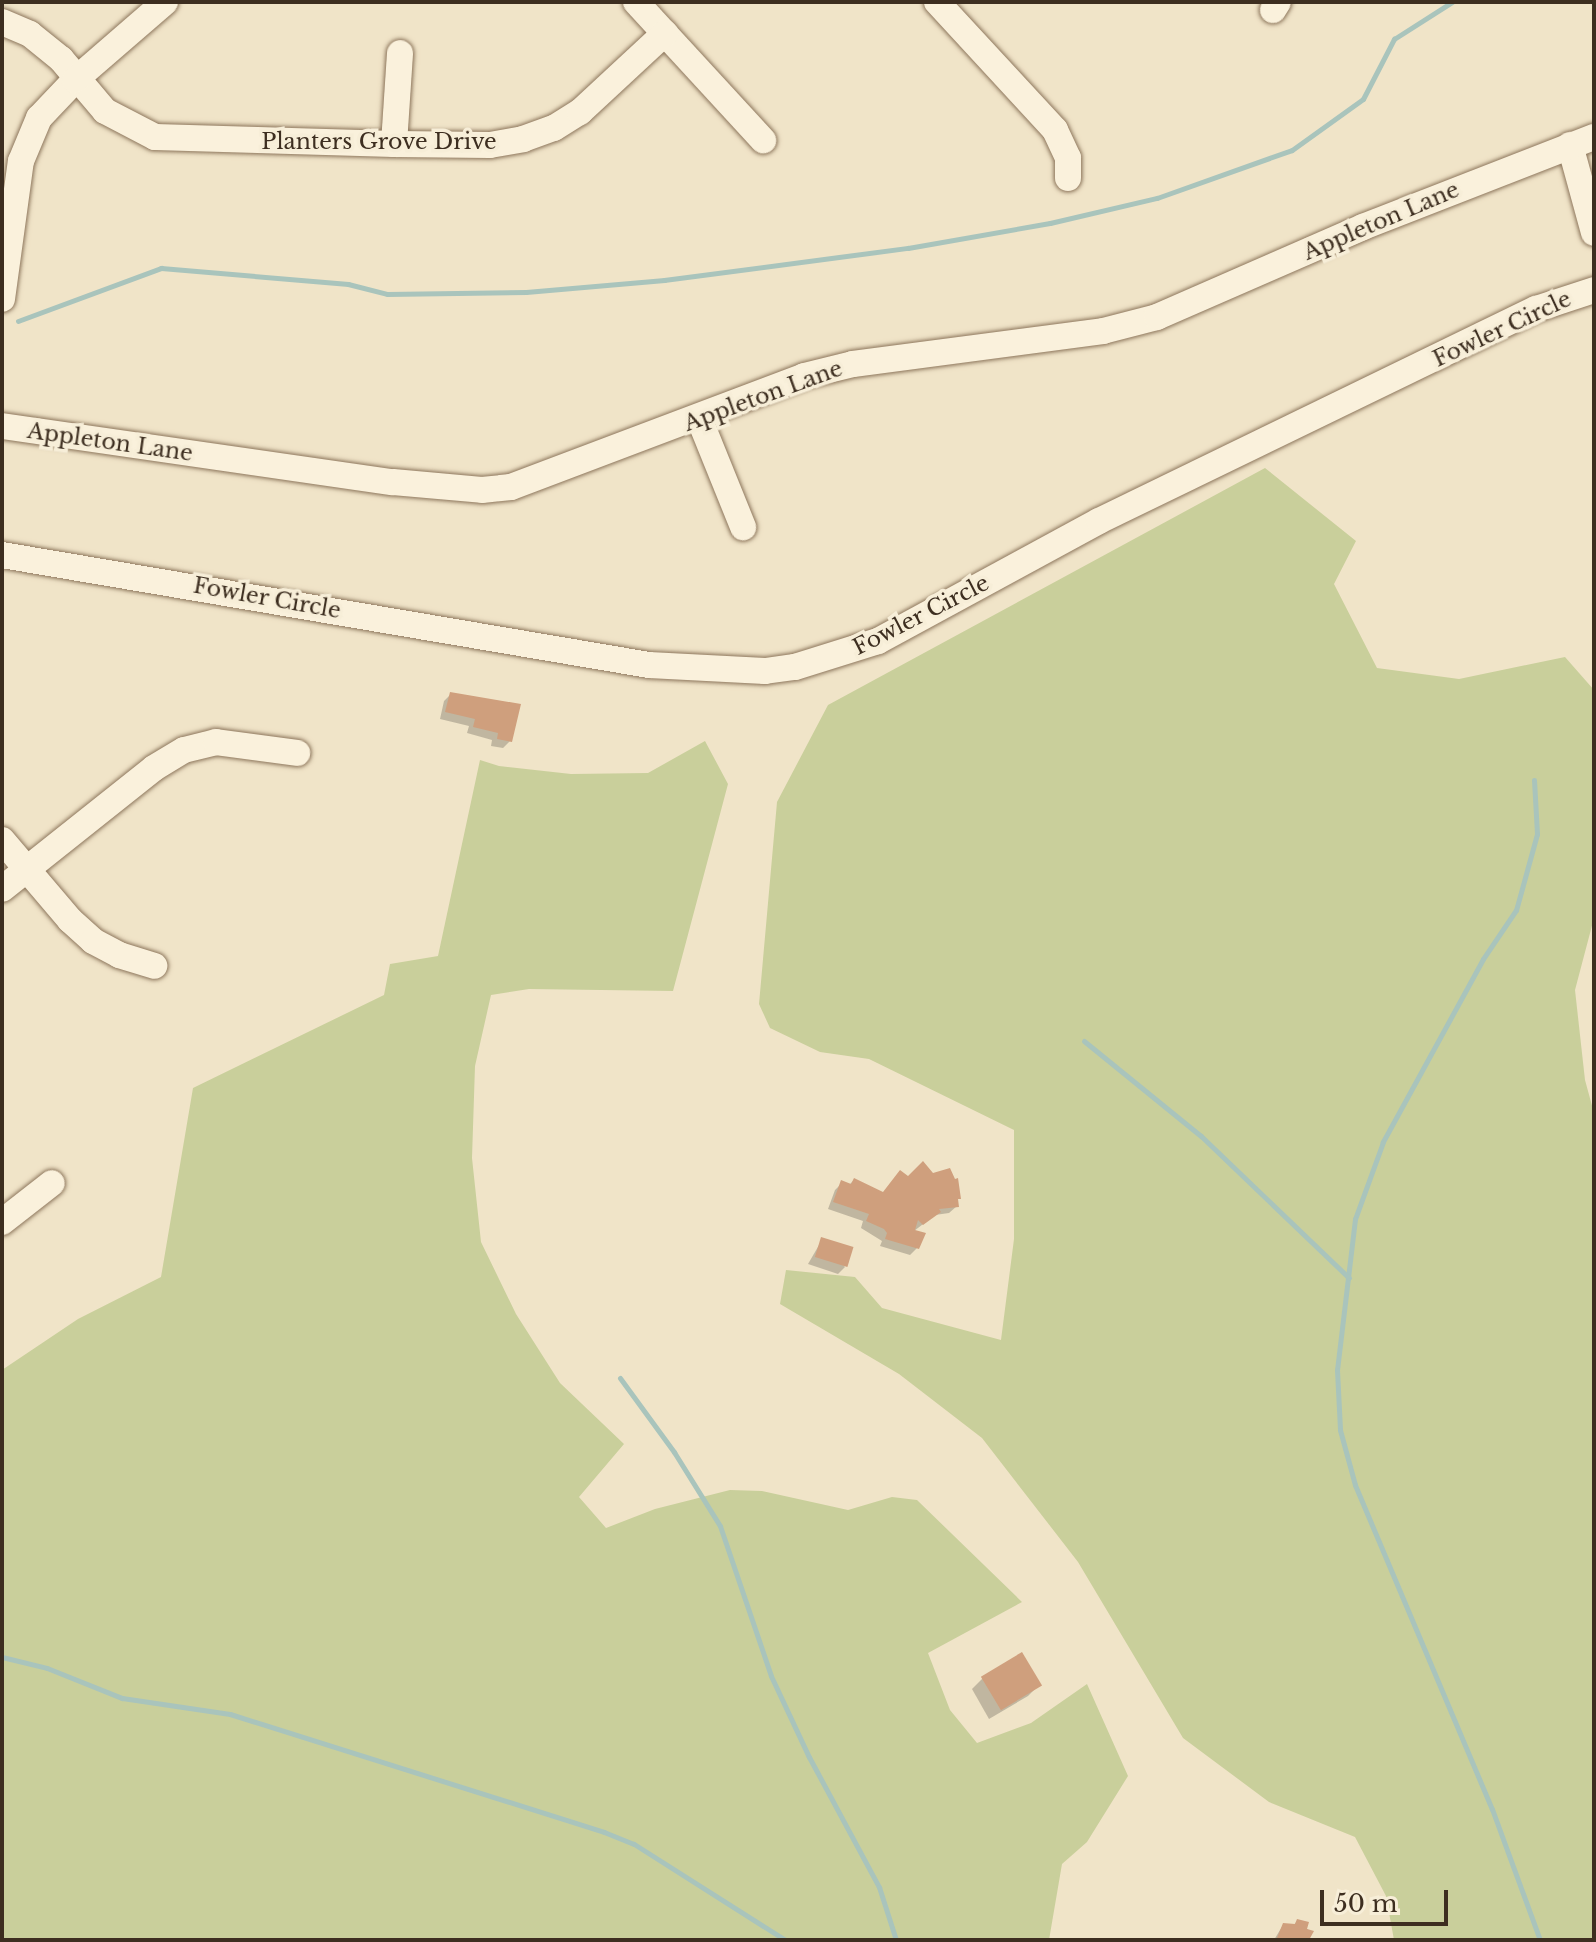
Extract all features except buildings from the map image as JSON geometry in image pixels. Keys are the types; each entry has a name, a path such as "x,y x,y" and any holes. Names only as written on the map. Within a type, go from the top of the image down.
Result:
{"street":[{"path":"2,299 12,211 28,138 39,118 75,80 165,2"},
{"path":"636,2 763,140"},
{"path":"937,2 1055,130 1068,158 1068,178"},
{"name":"Planters Grove Drive","path":"2,22 30,34 61,59 75,80 105,111 155,137 394,144 490,145 523,139 554,128 580,112 665,33"},
{"path":"394,144 400,53"},
{"path":"1582,141 1594,233"},
{"name":"Appleton Lane","path":"2,426 393,482 482,490 538,478 779,385 853,364 1103,331 1143,321 1363,227 1582,141"},
{"name":"Fowler Circle","path":"2,555 649,665 765,671 795,667 878,641 1099,521 1536,309 1594,290"},
{"path":"699,418 743,527"},
{"path":"2,889 154,768 184,750 216,742 297,753"},
{"path":"2,840 70,920 93,941 119,955 154,966"},
{"path":"2,1222 52,1183"}],"green space":[{"path":"1265,468 1356,541 1334,584 1377,668 1459,679 1565,657 1594,690 1594,918 1575,990 1585,1080 1594,1113 1594,1940 1394,1940 1386,1896 1355,1837 1269,1802 1183,1738 1078,1562 982,1438 899,1374 780,1304 786,1270 855,1277 882,1308 1001,1340 1014,1239 1014,1130 869,1059 820,1052 770,1028 759,1004 777,802 828,705"},
{"path":"705,741 728,784 673,991 529,989 491,995 475,1066 472,1158 481,1242 516,1314 560,1383 624,1444 579,1497 606,1528 655,1509 730,1490 762,1491 848,1510 892,1497 917,1500 1022,1602 928,1653 950,1710 977,1743 1031,1723 1087,1684 1128,1776 1087,1842 1062,1864 1049,1940 2,1940 2,1370 78,1319 161,1277 193,1088 384,995 390,964 438,956 480,760 499,766 571,774 648,773"}],"waterway":[{"path":"18,321 161,268 348,284 387,294 526,292 664,280 908,248 1050,223 1157,198 1292,150 1363,99 1394,39 1452,2"},
{"path":"1534,780 1537,834 1516,910 1483,959 1383,1142 1355,1219 1337,1370 1340,1430 1355,1485 1492,1809 1540,1940"},
{"path":"1084,1041 1201,1136 1349,1278"},
{"path":"620,1378 674,1452 720,1526 771,1676 809,1757 879,1887 896,1940"},
{"path":"2,1657 47,1668 122,1698 230,1714 604,1832 634,1844 785,1940"}]}
